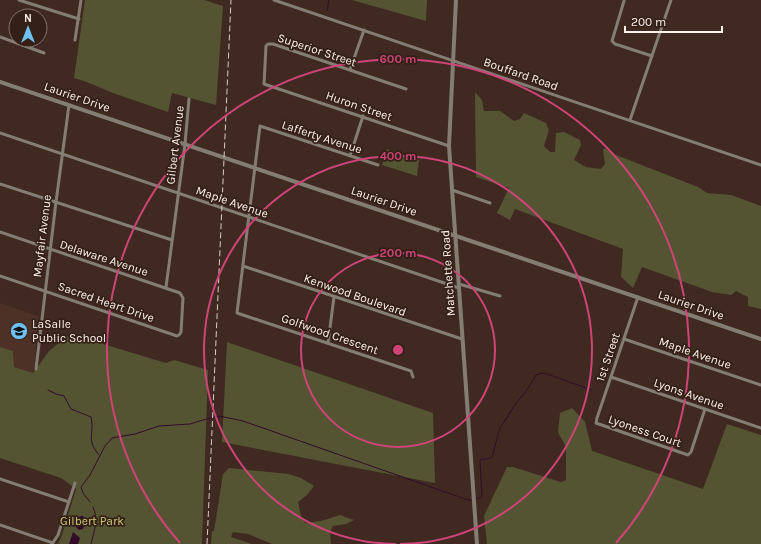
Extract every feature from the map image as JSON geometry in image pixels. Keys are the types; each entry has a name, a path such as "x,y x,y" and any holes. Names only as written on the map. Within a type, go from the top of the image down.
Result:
{"street":[{"path":"19,0 79,19"},
{"path":"76,40 81,0"},
{"name":"Bouffard Road","path":"274,0 761,165"},
{"name":"Matchette Road","path":"456,0 449,146 477,544"},
{"path":"630,120 671,0"},
{"path":"624,1 612,41 615,44 652,56"},
{"path":"350,70 364,30"},
{"path":"0,37 44,53"},
{"name":"Superior Street","path":"264,84 266,46 268,44 273,44 406,89"},
{"name":"Laurier Drive","path":"0,82 761,339"},
{"name":"Huron Street","path":"264,84 449,146"},
{"name":"Gilbert Avenue","path":"166,287 185,144 189,99"},
{"name":"Mayfair Avenue","path":"36,369 69,105"},
{"path":"350,156 363,116"},
{"name":"Lafferty Avenue","path":"255,168 260,126 378,165"},
{"name":"Maple Avenue","path":"0,133 459,286 500,296"},
{"path":"243,266 255,168"},
{"path":"0,184 172,240"},
{"path":"452,190 490,203"},
{"name":"Delaware Avenue","path":"0,232 180,293 183,298 181,332"},
{"name":"Kenwood Boulevard","path":"243,266 462,339"},
{"name":"Golfwood Crescent","path":"243,266 237,313 410,372 413,377"},
{"name":"Sacred Heart Drive","path":"0,276 177,336 179,336 181,332"},
{"path":"328,343 334,297"},
{"name":"1st Street","path":"596,423 610,377 638,297"},
{"name":"Maple Avenue","path":"624,338 761,385"},
{"name":"Lyons Avenue","path":"610,377 761,428"},
{"name":"Lyoness Court","path":"596,423 688,455 691,452 705,409"},
{"path":"0,479 69,502"},
{"path":"0,525 52,543 58,535 75,483"}],"shaded area":[{"name":"LaSalle Public School","path":"0,303 38,316 34,373 14,367 13,351 0,347"},
{"path":"81,516 84,518 85,524 83,529 79,530 75,526 79,517"},
{"path":"73,532 80,538 78,544 69,544"}],"green space":[{"path":"85,0 204,0 223,6 216,105 172,93 168,112 74,78"},
{"path":"352,0 427,0 426,21"},
{"path":"475,92 482,100 484,111 500,111 514,121 520,119 524,113 546,123 549,130 544,146 550,152 555,152 556,133 564,132 580,140 581,145 574,160 586,167 601,169 605,164 604,148 616,155 698,187 707,193 731,195 761,206 761,309 748,306 748,297 736,291 731,295 712,292 642,267 633,288 621,277 623,249 515,209 510,220 497,213 509,188 476,177"},
{"path":"387,149 419,160 417,176 382,165"},
{"name":"Gilbert Park","path":"70,334 166,363 174,360 208,370 202,544 58,544 76,489 61,478 0,458 0,347 13,351 14,367 33,373 49,351"},
{"path":"227,342 433,413 435,483 222,442"},
{"path":"572,408 585,422 592,451 703,489 727,424 761,435 761,544 487,544 484,516 507,467 513,467 561,482 566,480 566,447 558,432 560,413"},
{"path":"229,468 289,474 301,478 314,486 307,495 298,502 301,516 305,523 321,521 340,515 354,520 346,524 333,526 330,532 331,544 272,544 248,534 233,532 231,537 252,544 211,544 212,531 214,531 223,474"}],"waterway":[{"path":"327,10 329,0"},
{"path":"475,499 482,497 480,460 492,457 500,428 536,375 542,373 547,374 592,390"},
{"path":"48,390 64,396 71,409 91,417 91,440 99,455"},
{"path":"90,502 83,493 81,487 90,475 105,446 112,438 135,434 159,426 190,424 219,416 243,421 468,500 472,500"},
{"path":"91,544 96,521 93,507"}],"railway":[{"path":"207,544 231,0"}],"place":[{"name":"LaSalle Public School","path":"19,331"}]}
